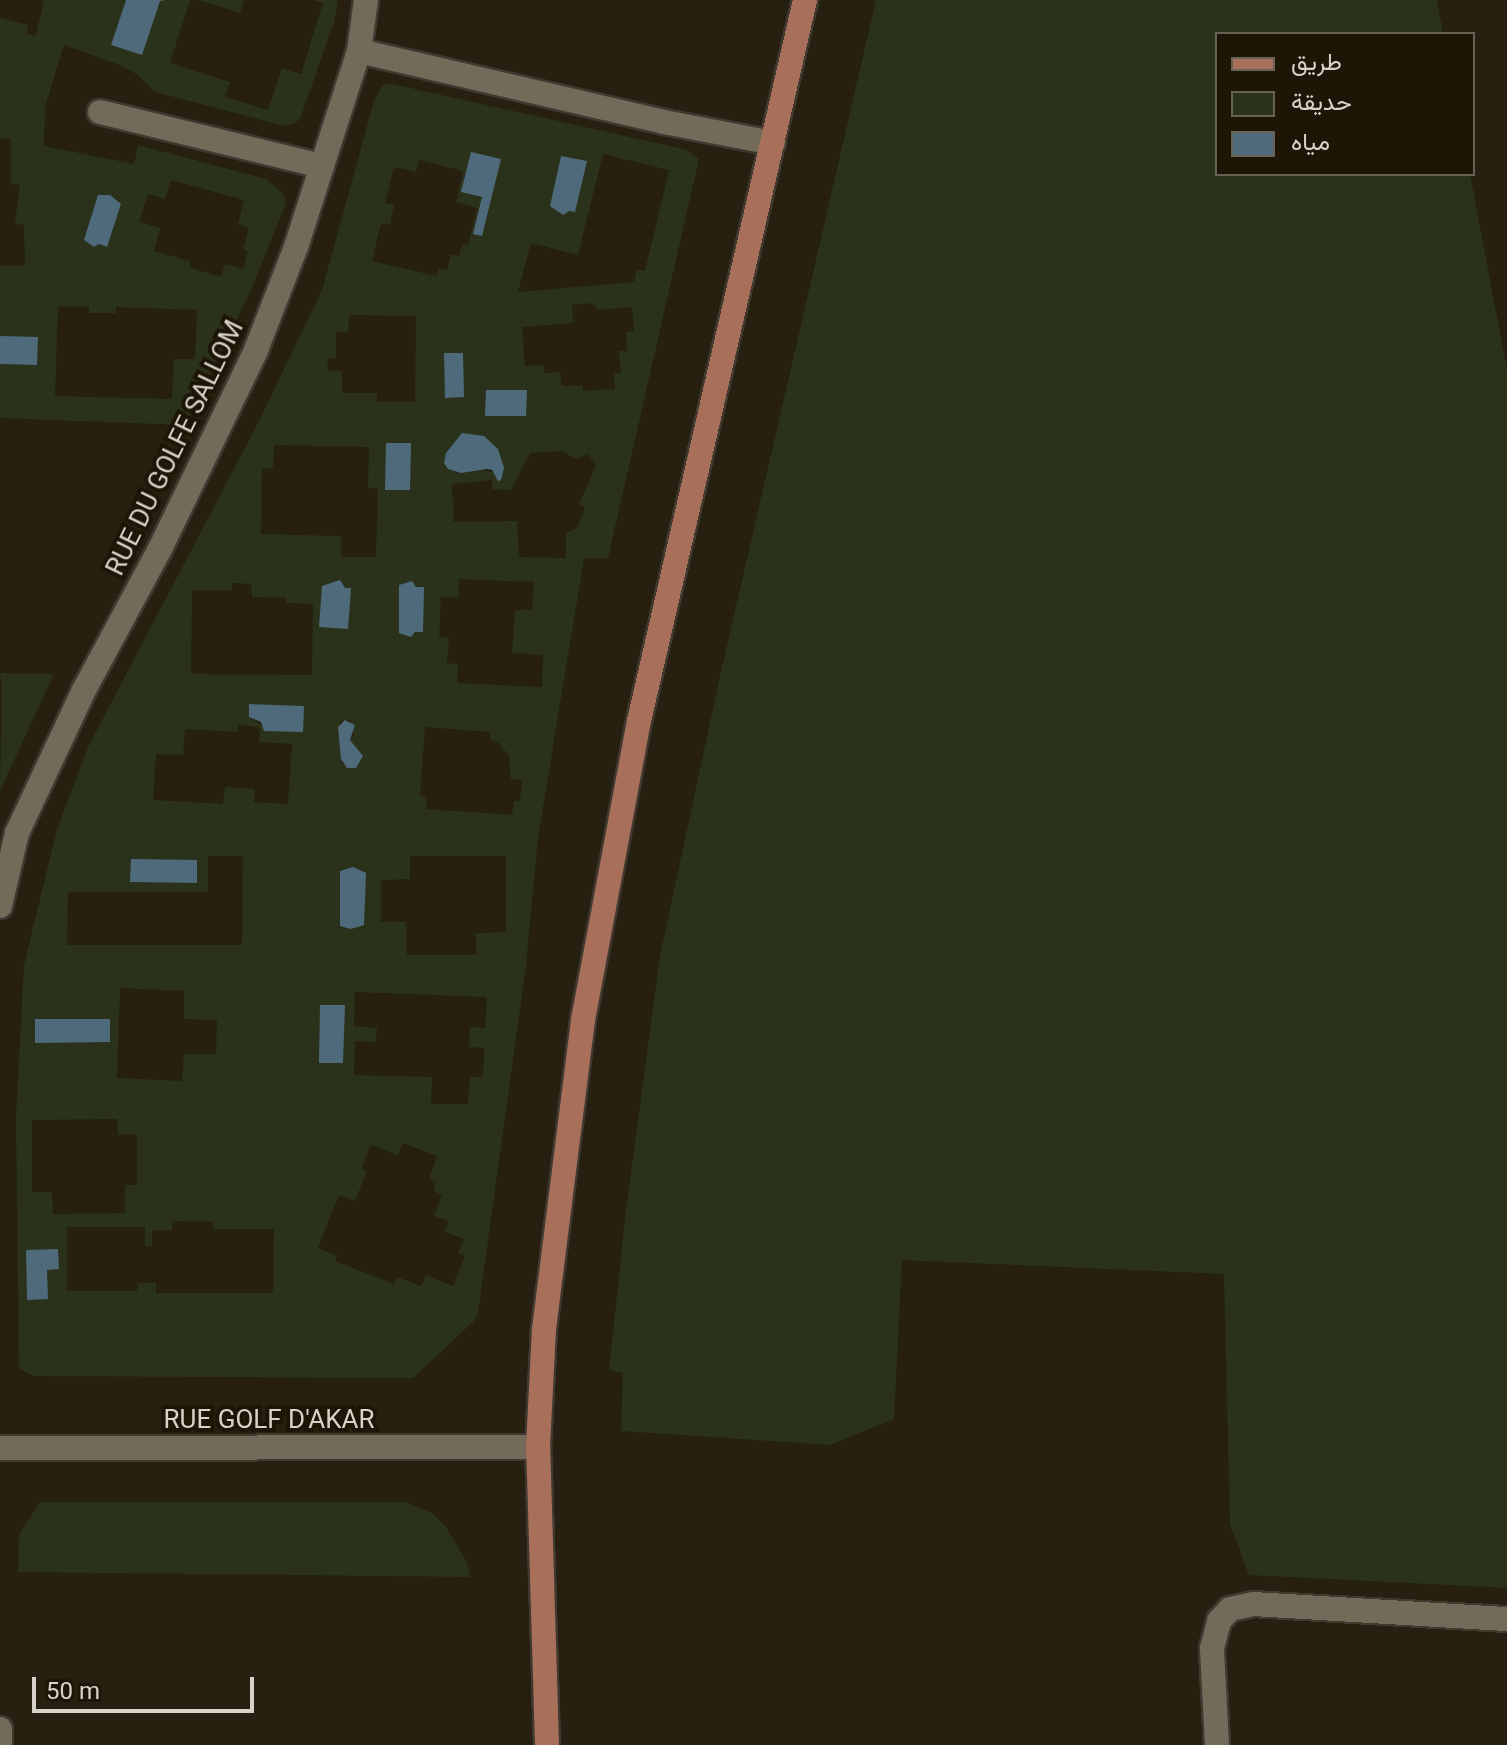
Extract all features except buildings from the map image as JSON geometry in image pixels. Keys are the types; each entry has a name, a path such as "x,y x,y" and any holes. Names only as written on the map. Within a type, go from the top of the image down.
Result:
{"main road":[{"path":"547,1745 538,1447 546,1314 583,1020 608,872 642,706 805,0"}],"street":[{"name":"RUE DU GOLFE SALLOM","path":"0,906 17,833 84,690 160,549 256,350 296,247 359,51 366,0"},
{"path":"359,51 649,119 773,143"},
{"path":"100,112 321,166"},
{"name":"RUE GOLF D'AKAR","path":"0,1448 538,1447"},
{"path":"1217,1745 1212,1648 1224,1614 1237,1606 1253,1604 1507,1619"},
{"path":"0,1729 0,1745"}],"green space":[{"path":"44,0 126,0 111,45 160,0 190,0 170,63 230,82 225,97 268,110 282,68 301,74 323,3 313,0 338,0 334,22 301,116 296,123 284,126 155,92 138,75 120,65 64,45 45,107 44,146 134,164 138,145 266,179 284,194 286,203 251,290 185,425 0,418 0,364 37,365 38,338 0,336 0,266 25,265 24,225 15,224 20,185 11,184 11,139 0,138 0,18 28,25 27,34 36,36","holes":["171,180 244,200 238,224 249,228 243,249 248,251 243,269 225,264 221,277 191,268 190,261 154,251 160,228 139,222 148,194 165,199","99,195 120,204 106,247 98,244 94,247 90,243","58,306 89,307 89,313 116,313 116,307 197,310 195,359 174,359 172,399 55,396"]},
{"path":"198,0 244,0 240,13"},
{"path":"876,0 1437,0 1443,32 1215,32 1215,176 1470,176 1507,370 1507,1588 1249,1575 1230,1524 1224,1274 902,1260 894,1419 830,1445 621,1431 623,1373 609,1370 626,1210 660,956 720,676"},
{"path":"388,83 688,150 699,159 608,558 584,559 538,837 526,966 478,1313 474,1321 413,1378 33,1376 19,1368 16,1117 24,965 57,829 89,745 259,421 322,290 374,101 382,86","holes":["603,154 669,170 645,271 637,269 634,282 518,292 531,243 578,255","419,160 463,171 456,202 477,208 468,245 462,244 459,256 451,254 447,270 438,268 436,276 372,261 381,223 390,225 394,205 385,203 394,167 416,172","594,303 597,310 632,307 634,331 626,332 627,351 619,351 621,373 614,374 615,389 583,391 582,385 562,386 560,372 544,373 543,365 525,366 522,327 573,323 572,305","349,315 416,316 415,402 377,402 377,393 342,393 342,371 327,370 328,358 336,358 336,332 348,332","484,436 498,449 495,473 479,469 453,473","274,445 369,447 368,488 378,489 376,557 341,557 341,536 261,534 262,469 273,468","562,451 576,459 588,454 596,465 579,504 585,508 577,528 566,533 566,558 519,557 517,521 454,522 452,484 492,480 492,489 511,490 530,453","459,579 534,582 532,610 515,610 512,653 543,655 542,687 457,683 458,664 447,663 449,638 439,637 441,597 458,598","232,583 251,584 252,597 286,598 286,603 313,604 312,675 191,674 192,590 232,590","399,585 423,587 422,632 407,633","250,704 304,706 263,726 249,717","350,720 354,734 350,740 356,747 353,769 343,764 338,727 342,721","238,725 260,727 259,742 292,744 288,804 254,802 255,789 225,787 223,804 153,800 156,754 183,755 185,729 237,732","425,727 490,732 490,739 498,742 509,756 511,779 522,780 520,801 514,801 512,815 426,809 427,797 420,796","208,856 243,856 242,945 67,945 68,892 208,892","410,856 506,856 506,932 476,933 476,955 407,955 406,922 381,922 381,880 410,879","131,859 197,861 197,883 131,882","340,871 365,873 364,925 356,925 353,929 348,925","120,988 184,991 184,1019 217,1020 216,1054 184,1054 182,1081 117,1078","355,992 487,997 485,1028 470,1027 469,1047 484,1048 483,1077 470,1077 468,1104 431,1104 432,1077 354,1075 355,1041 376,1042 377,1028 354,1026","109,1019 109,1042 35,1042","117,1119 118,1135 137,1134 137,1185 125,1185 125,1213 53,1214 52,1192 32,1192 32,1120","403,1143 437,1156 429,1179 436,1182 433,1191 442,1195 434,1216 449,1221 445,1232 464,1239 458,1253 465,1256 453,1286 426,1275 421,1286 397,1277 394,1284 335,1261 337,1256 318,1248 339,1195 355,1201 367,1171 362,1168 371,1145 398,1155","173,1221 213,1222 213,1229 274,1229 273,1293 156,1293 156,1283 138,1283 137,1291 67,1291 67,1227 145,1227 145,1246 152,1246 152,1230 172,1230"]},
{"path":"0,673 54,674 0,791 2,692"},
{"path":"40,1502 405,1502 432,1513 446,1527 467,1562 470,1577 18,1572 19,1535"}],"water":[{"path":"126,0 165,0 160,1 142,55 111,45"},
{"path":"471,152 501,159 482,236 473,234 482,197 461,192"},
{"path":"561,156 587,161 575,212 569,211 563,215 550,206"},
{"path":"98,195 110,195 121,204 107,247 99,244 94,247 84,240"},
{"path":"0,336 38,337 37,365 0,364"},
{"path":"444,353 463,353 464,397 445,398"},
{"path":"486,390 527,390 526,416 485,416"},
{"path":"462,433 484,436 498,449 504,468 501,480 498,481 492,470 461,473 448,469 444,463 446,453"},
{"path":"386,443 411,443 410,490 385,490"},
{"path":"340,580 345,588 351,588 348,629 319,627 322,586"},
{"path":"412,581 416,587 424,587 423,632 415,632 411,637 399,633 399,585"},
{"path":"249,704 304,706 303,732 264,731 261,722 249,717"},
{"path":"345,720 355,725 350,740 363,756 356,768 347,768 341,759 338,727"},
{"path":"131,859 197,860 197,883 130,882"},
{"path":"353,867 366,873 364,925 351,929 340,926 340,871"},
{"path":"320,1005 345,1005 343,1063 319,1063"},
{"path":"35,1019 110,1019 110,1042 35,1043"},
{"path":"58,1249 59,1269 47,1270 48,1299 27,1300 26,1250"}]}
